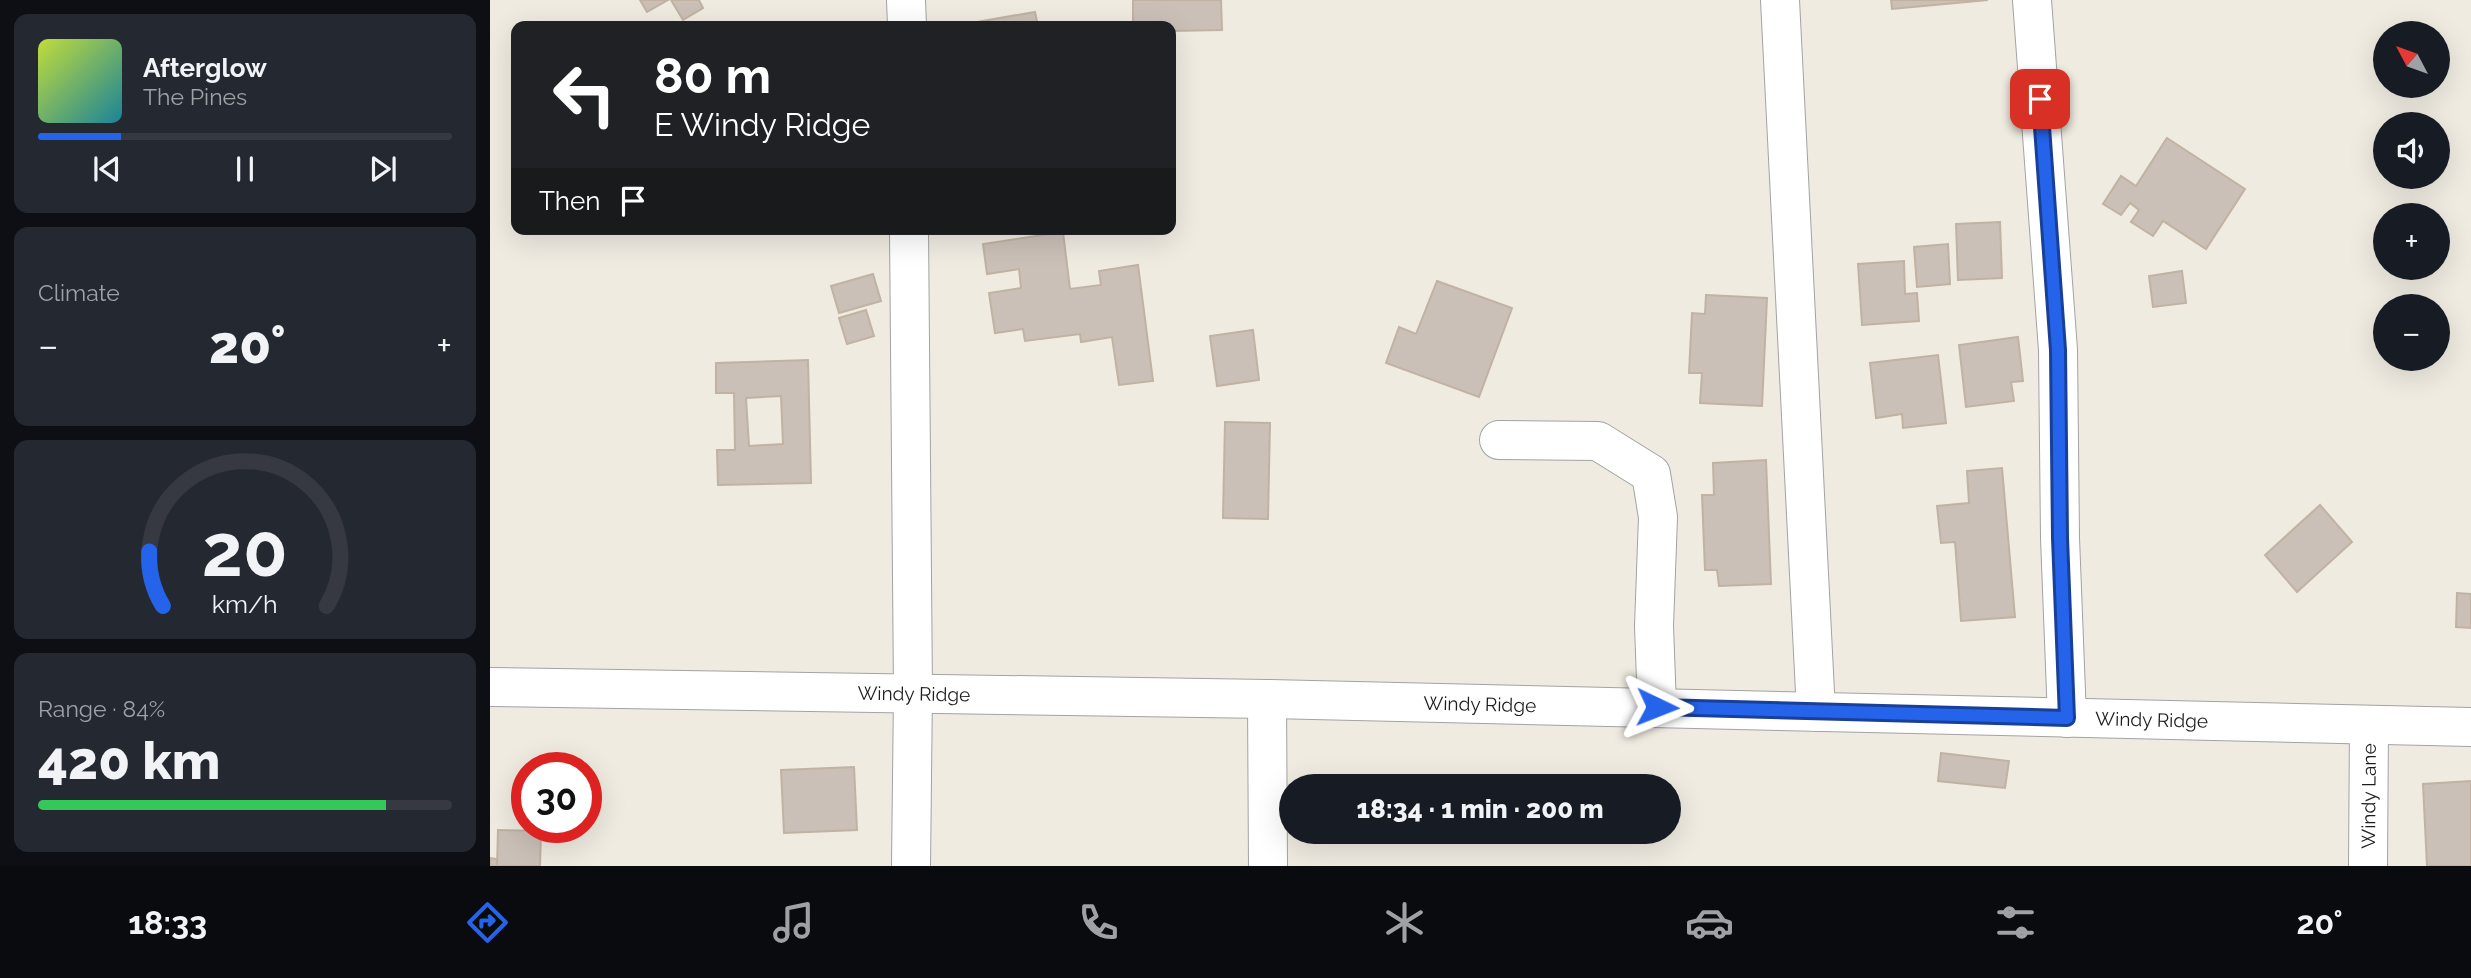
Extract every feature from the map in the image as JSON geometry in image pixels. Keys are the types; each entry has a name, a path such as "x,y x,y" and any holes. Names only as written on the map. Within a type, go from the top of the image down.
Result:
{"street":[{"path":"906,0 907,21"},
{"path":"1780,0 1816,712"},
{"path":"2032,0 2058,350 2060,538 2067,718"},
{"path":"909,235 913,692 911,866"},
{"path":"1499,440 1598,441 1651,474 1658,517 1654,626 1657,707"},
{"name":"Windy Ridge","path":"490,687 1267,699 2471,727"},
{"path":"1267,699 1268,866"},
{"name":"Windy Lane","path":"2368,866 2370,725"}],"building":[{"path":"640,0 668,0 647,12"},
{"path":"671,0 699,0 703,8 683,20"},
{"path":"1133,0 1221,0 1222,30 1176,31 1176,21 1133,21"},
{"path":"1891,0 1988,0 1892,9"},
{"path":"1035,12 1037,21 982,21"},
{"path":"2167,138 2245,189 2206,249 2163,221 2153,236 2131,222 2139,210 2130,203 2121,215 2103,204 2121,176 2136,186"},
{"path":"2000,222 2002,278 1958,280 1956,224"},
{"path":"1043,235 1063,235 1070,289 1101,285 1099,271 1138,265 1153,381 1119,385 1112,337 1081,342 1080,334 1025,341 1023,329 995,333 989,293 1021,288 1019,269 987,274 983,244"},
{"path":"1948,244 1950,284 1917,287 1914,247"},
{"path":"1904,261 1905,294 1917,293 1919,321 1862,325 1858,264"},
{"path":"2182,271 2186,303 2153,307 2149,276"},
{"path":"873,274 881,301 839,313 831,286"},
{"path":"1437,281 1512,308 1479,397 1386,363 1399,327 1416,334"},
{"path":"1706,295 1767,298 1762,406 1700,403 1702,373 1689,373 1692,313 1705,314"},
{"path":"866,310 874,336 847,344 839,318"},
{"path":"1253,330 1259,380 1217,386 1210,336"},
{"path":"2018,337 2023,381 2011,382 2014,401 1966,407 1959,345"},
{"path":"1938,355 1946,423 1903,428 1902,414 1876,418 1870,363"},
{"path":"808,360 811,483 718,485 717,450 735,450 734,393 716,393 716,363","holes":["781,396 783,444 749,446 746,398"]},
{"path":"1225,422 1270,423 1268,519 1223,518"},
{"path":"1766,460 1771,584 1719,586 1717,570 1705,570 1702,495 1714,495 1713,463"},
{"path":"2002,468 2015,617 1961,621 1955,542 1941,543 1937,506 1969,503 1967,471"},
{"path":"2320,505 2352,542 2297,592 2265,555"},
{"path":"2457,593 2471,594 2471,628 2456,627"},
{"path":"1941,753 2009,761 2005,788 1938,781"},
{"path":"854,767 857,830 784,833 781,770"},
{"path":"2471,781 2471,866 2427,866 2423,784"},
{"path":"498,830 511,830 511,843 541,843 540,866 497,866"},
{"path":"490,858 497,859 497,866 490,866"}],"route":[{"path":"1657,707 2067,718 2060,538 2058,350 2040,99"}]}
